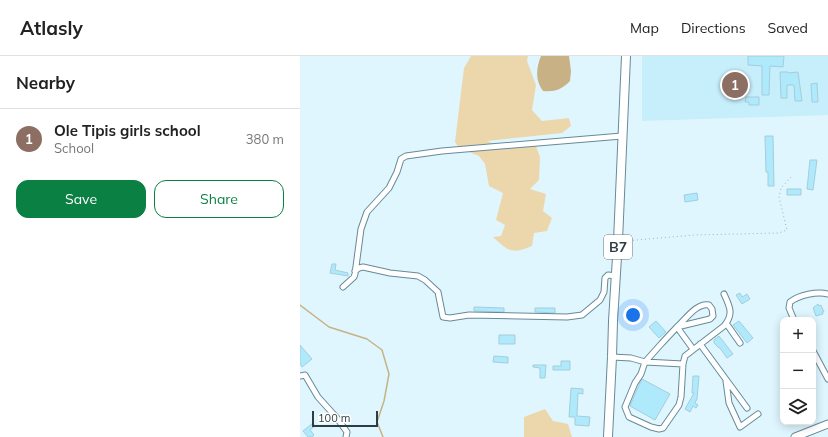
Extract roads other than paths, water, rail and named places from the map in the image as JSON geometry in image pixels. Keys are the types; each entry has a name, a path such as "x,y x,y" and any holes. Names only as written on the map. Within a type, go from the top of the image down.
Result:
{"highway":[{"name":"B7","path":"608,437 626,56"}],"main road":[{"path":"795,437 828,424"}],"street":[{"path":"343,287 354,277 362,229 367,212 389,188 395,177 401,159 406,156 442,151 622,136"},
{"path":"355,271 363,267 390,273 418,276 425,280 438,292 444,317 450,318 469,316 567,317 582,315 600,300 604,292 605,278 608,275 616,276"},
{"path":"793,317 789,308 790,302 794,299 816,293 828,294"},
{"path":"677,327 710,319 713,316 712,309 709,305 705,304 699,306 677,327 645,362 641,374 635,383 625,407 629,418 659,429 663,428 679,406 683,364 686,356 726,324 730,316 730,310 724,294"},
{"path":"726,324 740,343"},
{"path":"677,327 693,349"},
{"path":"700,344 748,408"},
{"path":"814,353 828,379"},
{"path":"612,357 631,358 645,362 683,364"},
{"path":"300,376 304,375 318,397 347,432 346,437"},
{"path":"726,380 729,403 740,427 758,414"}],"waterway":[{"path":"300,305 329,327 367,339 382,350 389,374 384,401 377,422 383,437"}],"place":[{"name":"Ole Tipis girls school","path":"735,85"}]}
